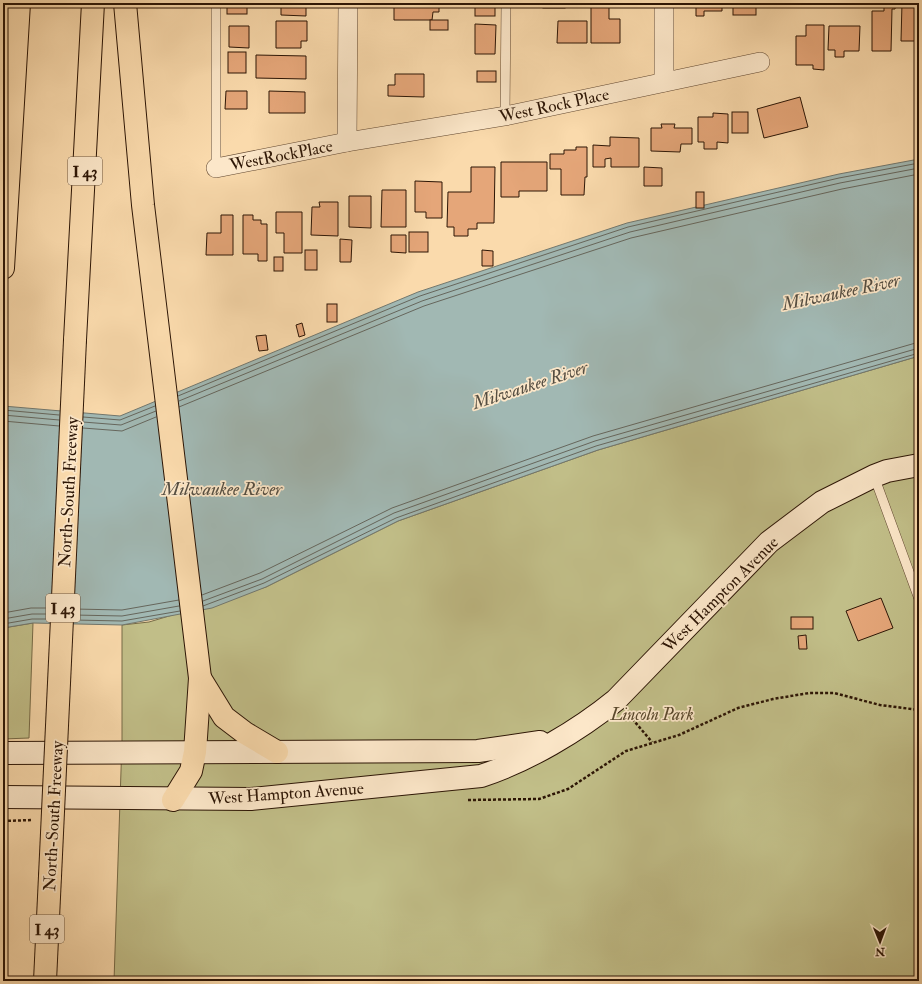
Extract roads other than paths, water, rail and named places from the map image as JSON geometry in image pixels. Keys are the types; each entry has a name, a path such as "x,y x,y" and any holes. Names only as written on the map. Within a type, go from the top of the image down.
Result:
{"highway":[{"path":"3,268 19,3"},
{"name":"North-South Freeway","path":"44,981 75,340 94,3"},
{"path":"125,3 143,205 199,669 195,752 191,770 173,800"},
{"path":"199,669 224,717 245,733 277,752"}],"main road":[{"name":"West Hampton Avenue","path":"3,797 173,800 251,799 481,776 501,770 592,720 616,700 769,542 822,502 887,471 919,465"},
{"name":"West Hampton Avenue","path":"3,753 478,751 559,739"}],"street":[{"path":"347,142 348,3"},
{"path":"664,3 664,82"},
{"name":"West Rock Place","path":"347,142 505,116 760,62"},
{"name":"WestRockPlace","path":"216,168 347,142"}],"lane":[{"path":"216,3 216,168"},
{"path":"505,116 506,3"},
{"path":"874,476 919,599"}],"water":[{"name":"Milwaukee River","path":"919,159 919,356 598,450 398,521 266,587 212,608 122,625 33,623 3,628 3,406 120,416 418,292 627,223 839,174"}],"park label":[{"name":"Lincoln Park","path":"652,714"}]}
